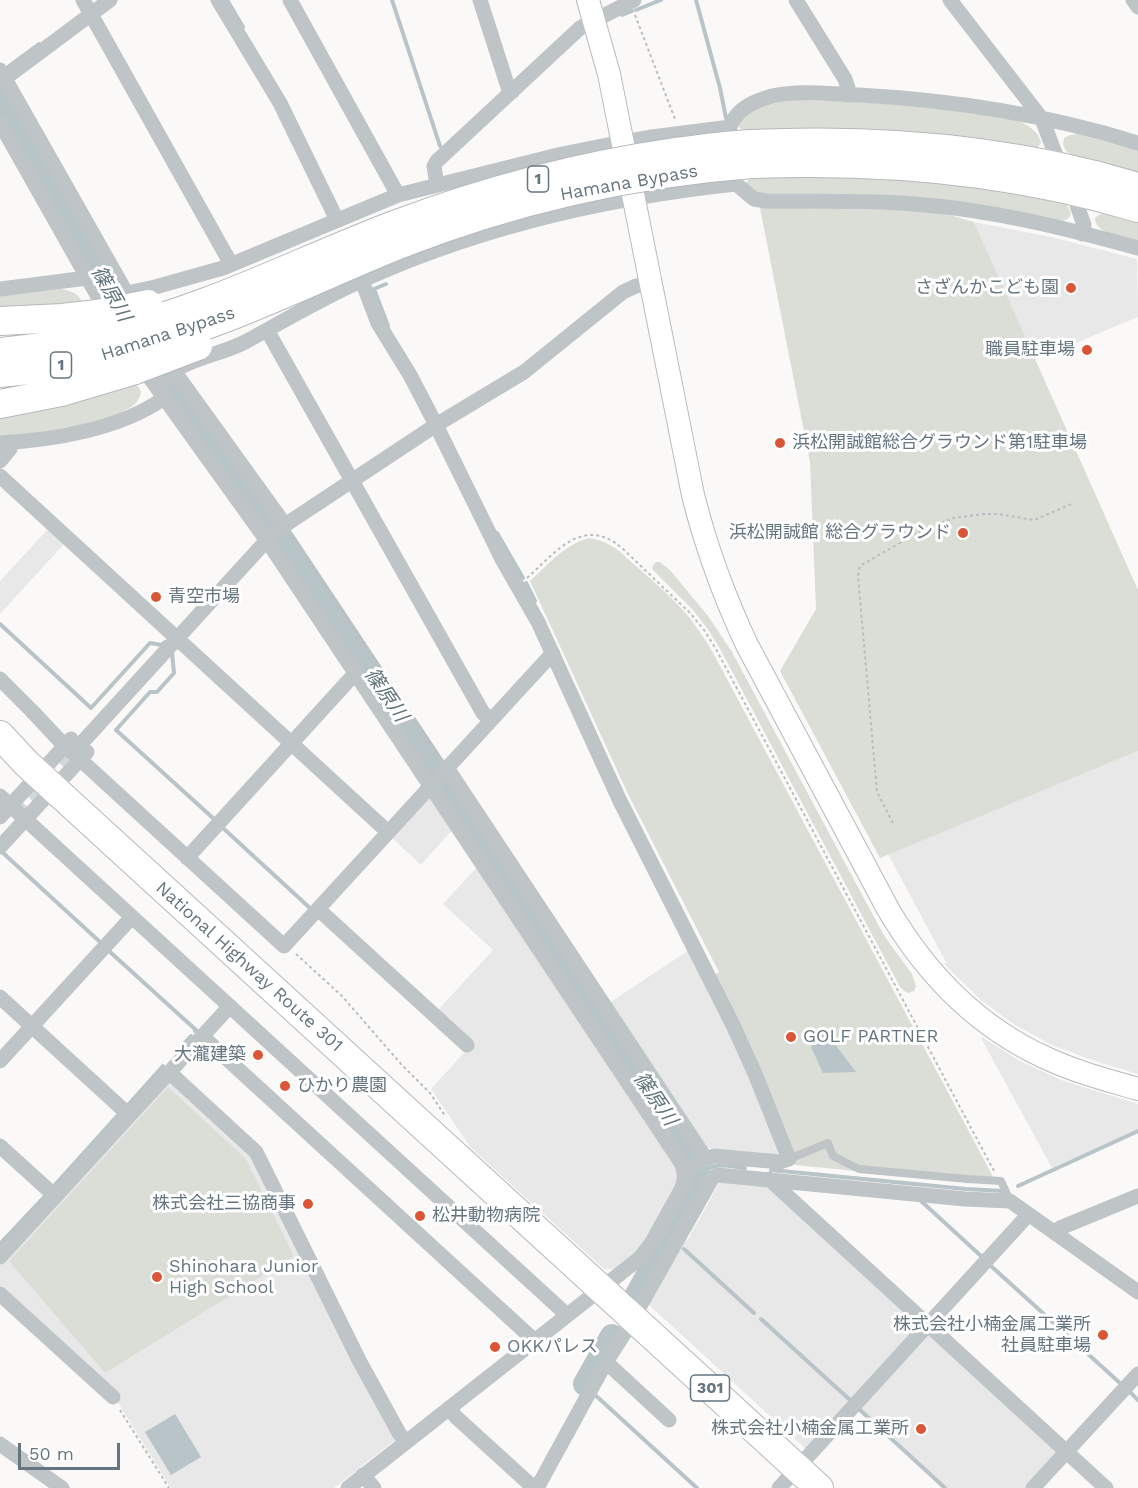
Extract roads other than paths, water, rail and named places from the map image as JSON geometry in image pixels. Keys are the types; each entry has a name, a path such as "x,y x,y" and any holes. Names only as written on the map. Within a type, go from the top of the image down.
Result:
{"highway":[{"name":"Hamana Bypass","path":"354,269 441,229 527,203 637,179 703,169 789,142 843,142 960,150 1044,164 1138,187"},
{"name":"Hamana Bypass","path":"743,155 957,171 1041,184 1138,208"},
{"path":"0,404 80,387 136,337 141,305 262,269 354,269"},
{"path":"0,321 62,318 136,337 172,357 226,334 354,269"},
{"name":"Hamana Bypass","path":"0,352 136,337"},
{"name":"Hamana Bypass","path":"0,373 46,368 136,337"},
{"name":"National Highway Route 301","path":"0,735 40,775 633,1318 788,1478 819,1488"},
{"path":"0,742 40,775"}],"street":[{"path":"82,0 237,262 352,481 483,713 490,720"},
{"path":"110,0 1,78 136,337 165,398 276,532"},
{"path":"218,0 280,103 343,218 354,269 378,323 410,375 537,622 619,798 729,1016 789,1159 780,1162 721,1156 696,1165 680,1161 439,776"},
{"path":"290,0 399,195"},
{"path":"480,0 508,87 513,91"},
{"path":"796,0 845,79 848,88 847,95"},
{"path":"950,0 1041,119 1055,153"},
{"path":"1132,0 1138,6"},
{"path":"437,185 434,166 437,161 580,28 591,10 632,1"},
{"path":"591,10 609,74 693,495 722,590 756,662 899,928 940,981 972,1011 998,1031 1026,1048 1087,1074 1138,1089"},
{"path":"1138,143 1079,127 984,108 847,95 797,93 770,97 737,112 733,119 754,199 760,201 913,204 960,209 1006,217 1138,248"},
{"path":"0,123 87,278 136,337 276,532 357,675 439,776 647,1072 696,1165"},
{"path":"136,337 189,278 237,262 399,195 562,154 680,133 743,155"},
{"path":"136,337 238,345 272,327 354,269 447,247 575,210 634,198 743,155"},
{"path":"1077,205 1084,225 1082,234"},
{"path":"0,290 87,278"},
{"path":"0,832 10,811 40,775 74,751 276,532 436,425 524,372 623,292 651,283"},
{"path":"0,461 10,449 5,442 55,437 88,430 151,407 165,398"},
{"path":"0,476 173,643 292,743 388,832"},
{"path":"0,679 187,858 284,946 552,654"},
{"path":"187,858 350,679 357,675"},
{"path":"0,847 10,811"},
{"path":"10,811 132,916 567,1315"},
{"path":"318,909 467,1045"},
{"path":"0,1061 132,916"},
{"path":"0,997 129,1115"},
{"path":"0,1257 230,1006"},
{"path":"202,1036 535,1341"},
{"path":"169,1072 256,1152 360,1362 406,1442"},
{"path":"0,1146 55,1196"},
{"path":"759,1160 763,1179 928,1325 1106,1488"},
{"path":"348,1488 640,1258 651,1244 696,1165"},
{"path":"449,1408 535,1488 713,1177 717,1175 965,1199 1010,1201 1138,1292"},
{"path":"1056,1234 1060,1228 1138,1196"},
{"path":"788,1478 1028,1215"},
{"path":"0,1294 113,1397"},
{"path":"606,1362 669,1420"},
{"path":"1033,1488 1138,1374"},
{"path":"0,1444 62,1488"},
{"path":"363,1476 374,1488"}],"lane":[{"path":"632,1083 647,1072"},
{"path":"789,1159 828,1143 833,1156 859,1168 1001,1181 1010,1201"}],"waterway":[{"path":"227,0 243,27"},
{"path":"392,0 440,146"},
{"path":"636,10 661,0"},
{"path":"696,0 726,118"},
{"path":"622,15 632,11"},
{"path":"8,67 39,44"},
{"name":"篠原川","path":"0,97 124,317"},
{"path":"386,284 374,289 388,326"},
{"name":"篠原川","path":"152,358 281,537 691,1154 697,1171 696,1188 635,1298"},
{"name":"篠原川","path":"268,529 272,524"},
{"path":"497,533 523,578"},
{"path":"526,583 535,601"},
{"path":"0,624 91,708 150,643 162,645 165,642"},
{"path":"172,653 174,673 157,692 150,692 116,730 214,819"},
{"path":"223,828 311,909"},
{"path":"2,852 100,942"},
{"path":"109,951 195,1031"},
{"path":"178,1050 191,1036"},
{"path":"128,1105 163,1066"},
{"path":"53,1187 118,1115"},
{"path":"1018,1186 1138,1131"},
{"path":"698,1179 702,1173 713,1167 745,1168"},
{"path":"771,1170 1003,1191"},
{"path":"0,1244 46,1195"},
{"path":"920,1200 981,1256"},
{"path":"684,1249 754,1313"},
{"path":"991,1266 1121,1384"},
{"path":"761,1319 850,1400"},
{"name":"篠原川","path":"585,1384 612,1336"},
{"path":"1129,1391 1138,1400"},
{"path":"593,1393 697,1488"},
{"path":"860,1410 945,1488"}],"tunnel":[{"path":"15,816 78,747"}],"place":[{"name":"さざんかこども園","path":"1071,288"},
{"name":"職員駐車場","path":"1087,350"},
{"name":"浜松開誠館総合グラウンド第1駐車場","path":"780,443"},
{"name":"浜松開誠館 総合グラウンド","path":"963,533"},
{"name":"青空市場","path":"156,597"},
{"name":"GOLF PARTNER","path":"791,1037"},
{"name":"大瀧建築","path":"258,1055"},
{"name":"ひかり農園","path":"285,1086"},
{"name":"株式会社三協商事","path":"308,1204"},
{"name":"松井動物病院","path":"420,1216"},
{"name":"Shinohara Junior High School","path":"157,1277"},
{"name":"株式会社小楠金属工業所 社員駐車場","path":"1103,1335"},
{"name":"OKKパレス","path":"495,1347"},
{"name":"株式会社小楠金属工業所","path":"921,1429"}]}
